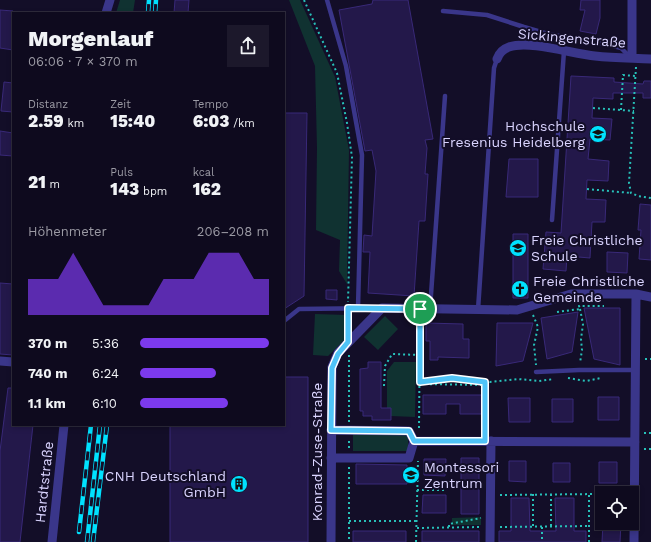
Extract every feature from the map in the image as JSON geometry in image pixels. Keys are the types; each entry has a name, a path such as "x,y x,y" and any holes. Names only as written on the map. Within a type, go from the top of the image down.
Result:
{"street":[{"path":"106,12 110,0"},
{"path":"632,0 634,58"},
{"name":"Sickingenstraße","path":"497,59 503,49 509,46 516,46 551,48 597,56 651,59"},
{"path":"382,308 517,310 572,294 636,294 651,297"},
{"path":"634,486 636,294"},
{"name":"Konrad-Zuse-Straße","path":"330,542 332,368 338,354 348,342 382,308"},
{"path":"0,360 12,362"},
{"name":"Hardtstraße","path":"52,542 64,426"},
{"path":"331,430 409,431 416,441"},
{"path":"416,441 635,442"},
{"path":"331,458 409,458 416,441"},
{"path":"488,441 491,495 490,542"},
{"path":"634,530 634,542"}],"lane":[{"path":"327,0 346,66 362,155 358,308"},
{"path":"443,11 487,15 524,28 548,34 610,44 621,48 634,58"},
{"path":"552,220 564,51"},
{"path":"478,310 494,68 497,59"},
{"path":"425,309 445,96"},
{"path":"285,320 299,309 382,308"},
{"path":"536,372 636,370"}],"path":[{"path":"304,0 337,73 352,157 348,308 349,542"},
{"path":"631,193 629,183 636,76 634,58"},
{"path":"621,110 623,75 636,76"},
{"path":"592,108 634,111"},
{"path":"587,189 631,193 638,196 651,198"},
{"path":"530,306 538,327 534,345 536,372"},
{"path":"579,370 582,350 580,339 583,324 579,306 604,306"},
{"path":"416,542 416,441 420,383 420,355 425,309"},
{"path":"557,312 580,309"},
{"path":"384,386 385,366 392,354 420,355"},
{"path":"565,378 586,381 603,377"},
{"path":"420,383 452,378 485,383"},
{"path":"420,383 485,383 518,379 539,382 561,378"},
{"path":"485,383 488,441"},
{"path":"417,490 447,490"},
{"path":"533,494 533,527"},
{"path":"551,494 551,527"},
{"path":"589,494 589,542"},
{"path":"491,495 595,494"},
{"path":"449,527 448,524 490,516"},
{"path":"349,521 417,521"},
{"path":"417,528 589,526"},
{"path":"542,527 542,542"}],"green space":[{"path":"120,0 135,0 133,12 116,12"},
{"path":"289,0 300,0 335,77 349,150 347,284 339,271 340,240 316,230 317,148 315,66"},
{"path":"315,314 347,315 347,338 328,356 313,355"},
{"path":"385,316 398,329 378,350 364,337"},
{"path":"394,362 416,362 415,417 391,416 387,408 387,371"},
{"path":"353,434 408,434 408,451 353,451"},
{"path":"481,517 481,525 452,525 452,518"}],"building":[{"path":"175,0 189,0 188,12 174,12"},
{"path":"373,0 408,0 433,139 425,140 427,148 425,174 428,174 425,221 419,221 414,296 368,293 370,252 363,252 364,235 372,236 376,171 372,150 365,151 339,10 372,4"},
{"path":"581,0 600,0 600,18 596,34 580,31 585,10 580,10"},
{"path":"0,10 13,11 12,50 0,48"},
{"path":"571,76 614,78 614,82 643,84 644,81 651,81 651,98 643,98 643,93 613,93 613,99 593,98 592,118 612,119 610,140 590,139 588,159 609,161 608,181 587,180 586,199 606,200 605,222 592,222 590,258 567,256 566,271 543,269 546,232 561,233"},
{"path":"4,82 12,83 12,112 1,111"},
{"path":"285,113 307,113 304,296 285,308"},
{"path":"0,131 12,133 12,156 0,155"},
{"path":"509,159 538,159 538,197 506,197"},
{"path":"640,204 651,205 651,260 639,259 641,230 638,230"},
{"path":"513,234 528,234 528,298 513,298"},
{"path":"607,252 628,253 627,273 607,272"},
{"path":"0,283 12,284 12,355 0,354"},
{"path":"326,290 337,290 337,300 326,299"},
{"path":"584,308 620,308 620,365 594,359"},
{"path":"578,312 572,352 547,359 541,318"},
{"path":"426,323 463,324 463,339 469,339 469,358 438,357 438,360 430,360 430,341 426,341"},
{"path":"497,323 533,323 523,361 496,366"},
{"path":"368,362 381,362 381,408 391,408 391,420 372,420 372,416 363,416 363,411 360,411 360,369 368,368"},
{"name":"CNH Deutschland GmbH","path":"285,377 308,377 308,542 170,542 170,426 285,426"},
{"path":"8,388 12,388 12,426 33,426 20,542 0,542 0,451"},
{"path":"423,395 483,395 483,414 460,414 460,404 446,404 446,414 423,414"},
{"path":"598,397 619,397 619,420 598,420"},
{"path":"508,398 530,398 530,422 509,422"},
{"path":"552,399 573,399 573,422 552,422"},
{"path":"461,458 479,458 479,514 461,514"},
{"path":"424,459 446,459 445,476 424,475"},
{"path":"509,461 526,461 526,482 509,481"},
{"path":"599,462 617,462 617,483 599,483"},
{"path":"553,463 570,463 570,482 553,482"},
{"path":"356,464 407,465 407,484 356,484"},
{"path":"423,495 446,495 446,513 422,513"},
{"path":"511,498 529,498 530,531 556,531 555,498 574,498 574,531 586,531 586,542 499,542 499,531 511,531"},
{"path":"603,530 621,530 620,542 602,542"},
{"path":"353,531 406,531 406,542 353,542"},
{"path":"422,531 479,531 479,542 422,542"}],"railway":[{"path":"148,12 149,0"},
{"path":"155,12 156,0"},
{"path":"79,532 91,426"},
{"path":"87,542 100,426"},
{"path":"93,542 107,426"}],"place":[{"name":"Hochschule Fresenius Heidelberg","path":"598,134"},
{"name":"Freie Christliche Schule","path":"518,248"},
{"name":"Freie Christliche Gemeinde","path":"520,289"},
{"name":"Montessori Zentrum","path":"411,475"},
{"name":"CNH Deutschland GmbH","path":"239,484"}],"route":[{"path":"348,308 420,309 420,382 452,378 485,382 485,441 414,441 409,431 331,430 332,368 338,354 348,342 348,308"}]}
